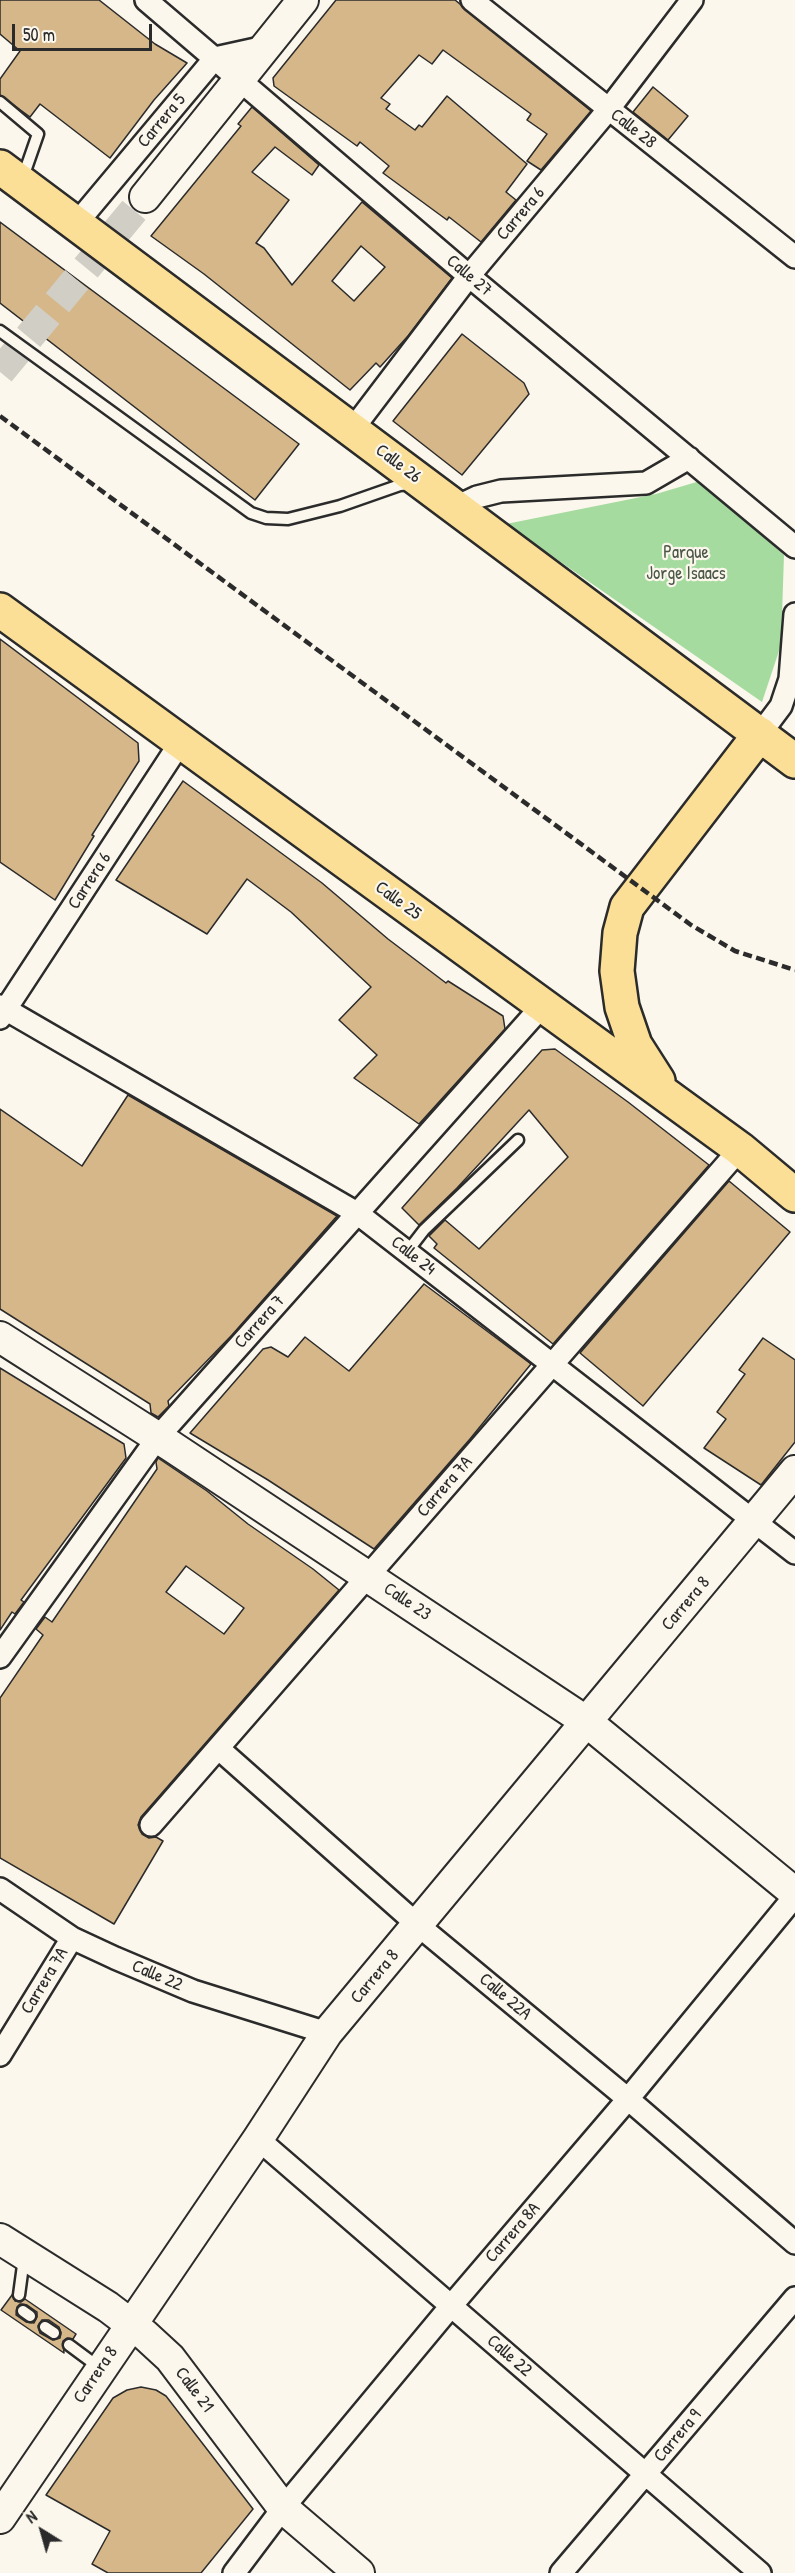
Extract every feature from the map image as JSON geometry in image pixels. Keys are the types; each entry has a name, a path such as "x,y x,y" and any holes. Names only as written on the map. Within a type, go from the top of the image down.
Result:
{"main road":[{"name":"Carrera 5","path":"145,197 303,0"},
{"name":"Calle 26","path":"11,175 795,761"},
{"name":"Calle 25","path":"0,609 180,743 740,1149 795,1195"},
{"path":"681,1107 652,1073 635,1046 622,1007 617,971 621,933 627,907 639,889 760,734"},
{"path":"740,1149 781,1160 795,1169"},
{"name":"Calle 23","path":"0,1337 158,1437 587,1722 795,1894"},
{"name":"Carrera 8","path":"0,2518 258,2139 327,2033 419,1926 795,1472"},
{"name":"Calle 21","path":"12,2247 132,2324 170,2358 283,2508 359,2573"}],"street":[{"name":"Calle 27","path":"146,0 469,276 795,548"},
{"name":"Calle 28","path":"472,0 795,257"},
{"name":"Carrera 6","path":"352,430 469,276 608,110 692,0"},
{"path":"215,58 265,47"},
{"name":"Carrera 5","path":"76,224 215,58"},
{"path":"456,507 477,497 501,491 646,483 689,458"},
{"path":"488,532 489,506 501,491"},
{"path":"782,706 790,679 795,614"},
{"path":"760,734 795,689"},
{"name":"Carrera 6","path":"2,1012 180,743"},
{"name":"Carrera 7","path":"0,1657 158,1437 543,1005"},
{"name":"Calle 24","path":"2,1012 357,1213 795,1553"},
{"name":"Carrera 7A","path":"151,1825 740,1149"},
{"name":"Calle 22A","path":"218,1748 419,1926 628,2099 795,2243"},
{"name":"Calle 22","path":"0,1889 72,1938 193,1991 327,2033"},
{"name":"Carrera 8A","path":"234,2573 283,2508 451,2306 628,2099 795,1894"},
{"name":"Carrera 7A","path":"0,2055 72,1938"},
{"name":"Calle 22","path":"258,2139 760,2573"},
{"name":"Carrera 9","path":"561,2573 795,2298"}],"lane":[{"path":"0,102 38,134 11,175"},
{"path":"0,331 251,513 266,518 288,519 340,506 400,485 423,483"},
{"path":"407,1252 424,1230 519,1140"},
{"path":"12,2247 19,2295"},
{"path":"69,2345 101,2368"}],"green space":[{"name":"Parque Jorge Isaacs","path":"700,481 784,555 781,645 762,702 506,524 656,494"}],"building":[{"path":"0,0 99,0 155,44 187,63 154,100 110,158 40,104 30,117 0,95 0,79 20,51 0,34"},
{"path":"336,0 455,0 591,111 541,170 527,161 547,134 527,120 531,114 443,50 432,64 419,55 381,98 390,104 386,109 415,130 419,125 422,127 447,96 527,164 506,192 516,200 481,242 449,217 447,220 383,173 389,166 360,142 357,146 274,86 273,78"},
{"path":"653,87 688,116 668,140 633,112"},
{"path":"252,107 319,165 312,175 275,147 252,172 289,200 256,243 264,248 292,285 362,202 452,278 408,336 380,367 376,363 350,390 204,274 151,236 241,126 238,124","holes":["361,246 385,267 354,301 332,281"]},
{"path":"0,222 299,444 255,500 0,303"},
{"path":"462,334 524,383 529,394 462,475 393,421"},
{"path":"0,639 138,743 139,761 92,835 94,836 55,900 0,862"},
{"path":"183,781 322,883 388,939 446,983 448,981 503,1016 505,1029 419,1124 354,1078 377,1055 339,1020 371,987 291,912 247,879 207,934 116,880"},
{"path":"555,1049 709,1165 553,1344 434,1248 437,1244 429,1236 445,1220 479,1249 568,1157 529,1110 457,1188 419,1225 402,1208 542,1050"},
{"path":"128,1095 337,1216 232,1335 168,1401 169,1406 158,1417 151,1413 150,1404 0,1309 0,1109 82,1166"},
{"path":"729,1181 790,1232 643,1406 580,1353"},
{"path":"424,1284 531,1364 470,1439 374,1549 268,1480 190,1433 263,1349 271,1347 288,1357 305,1337 349,1371"},
{"path":"763,1338 795,1360 795,1442 761,1485 704,1448 726,1419 717,1412 745,1374 739,1370"},
{"path":"0,1368 124,1444 126,1458 21,1600 24,1602 15,1614 12,1612 0,1630"},
{"path":"158,1458 207,1491 248,1524 339,1590 141,1817 138,1825 142,1834 163,1841 114,1924 0,1858 0,1698 43,1635 36,1629 45,1617 52,1622 157,1469","holes":["186,1566 244,1608 224,1634 166,1592"]},
{"path":"12,2295 15,2301 21,2302 25,2299 76,2334 73,2339 67,2338 63,2341 64,2353 1,2310","holes":["20,2304 27,2305 37,2312 34,2323 26,2322 16,2315","42,2320 49,2320 59,2327 60,2338 53,2340 40,2333 38,2326"]},
{"path":"141,2387 156,2390 166,2396 253,2509 201,2573 108,2573 92,2564 110,2531 46,2495 113,2398 127,2390"}],"tunnel":[{"path":"0,372 145,197"}],"railway":[{"path":"0,416 691,925 735,951 795,970"}]}
